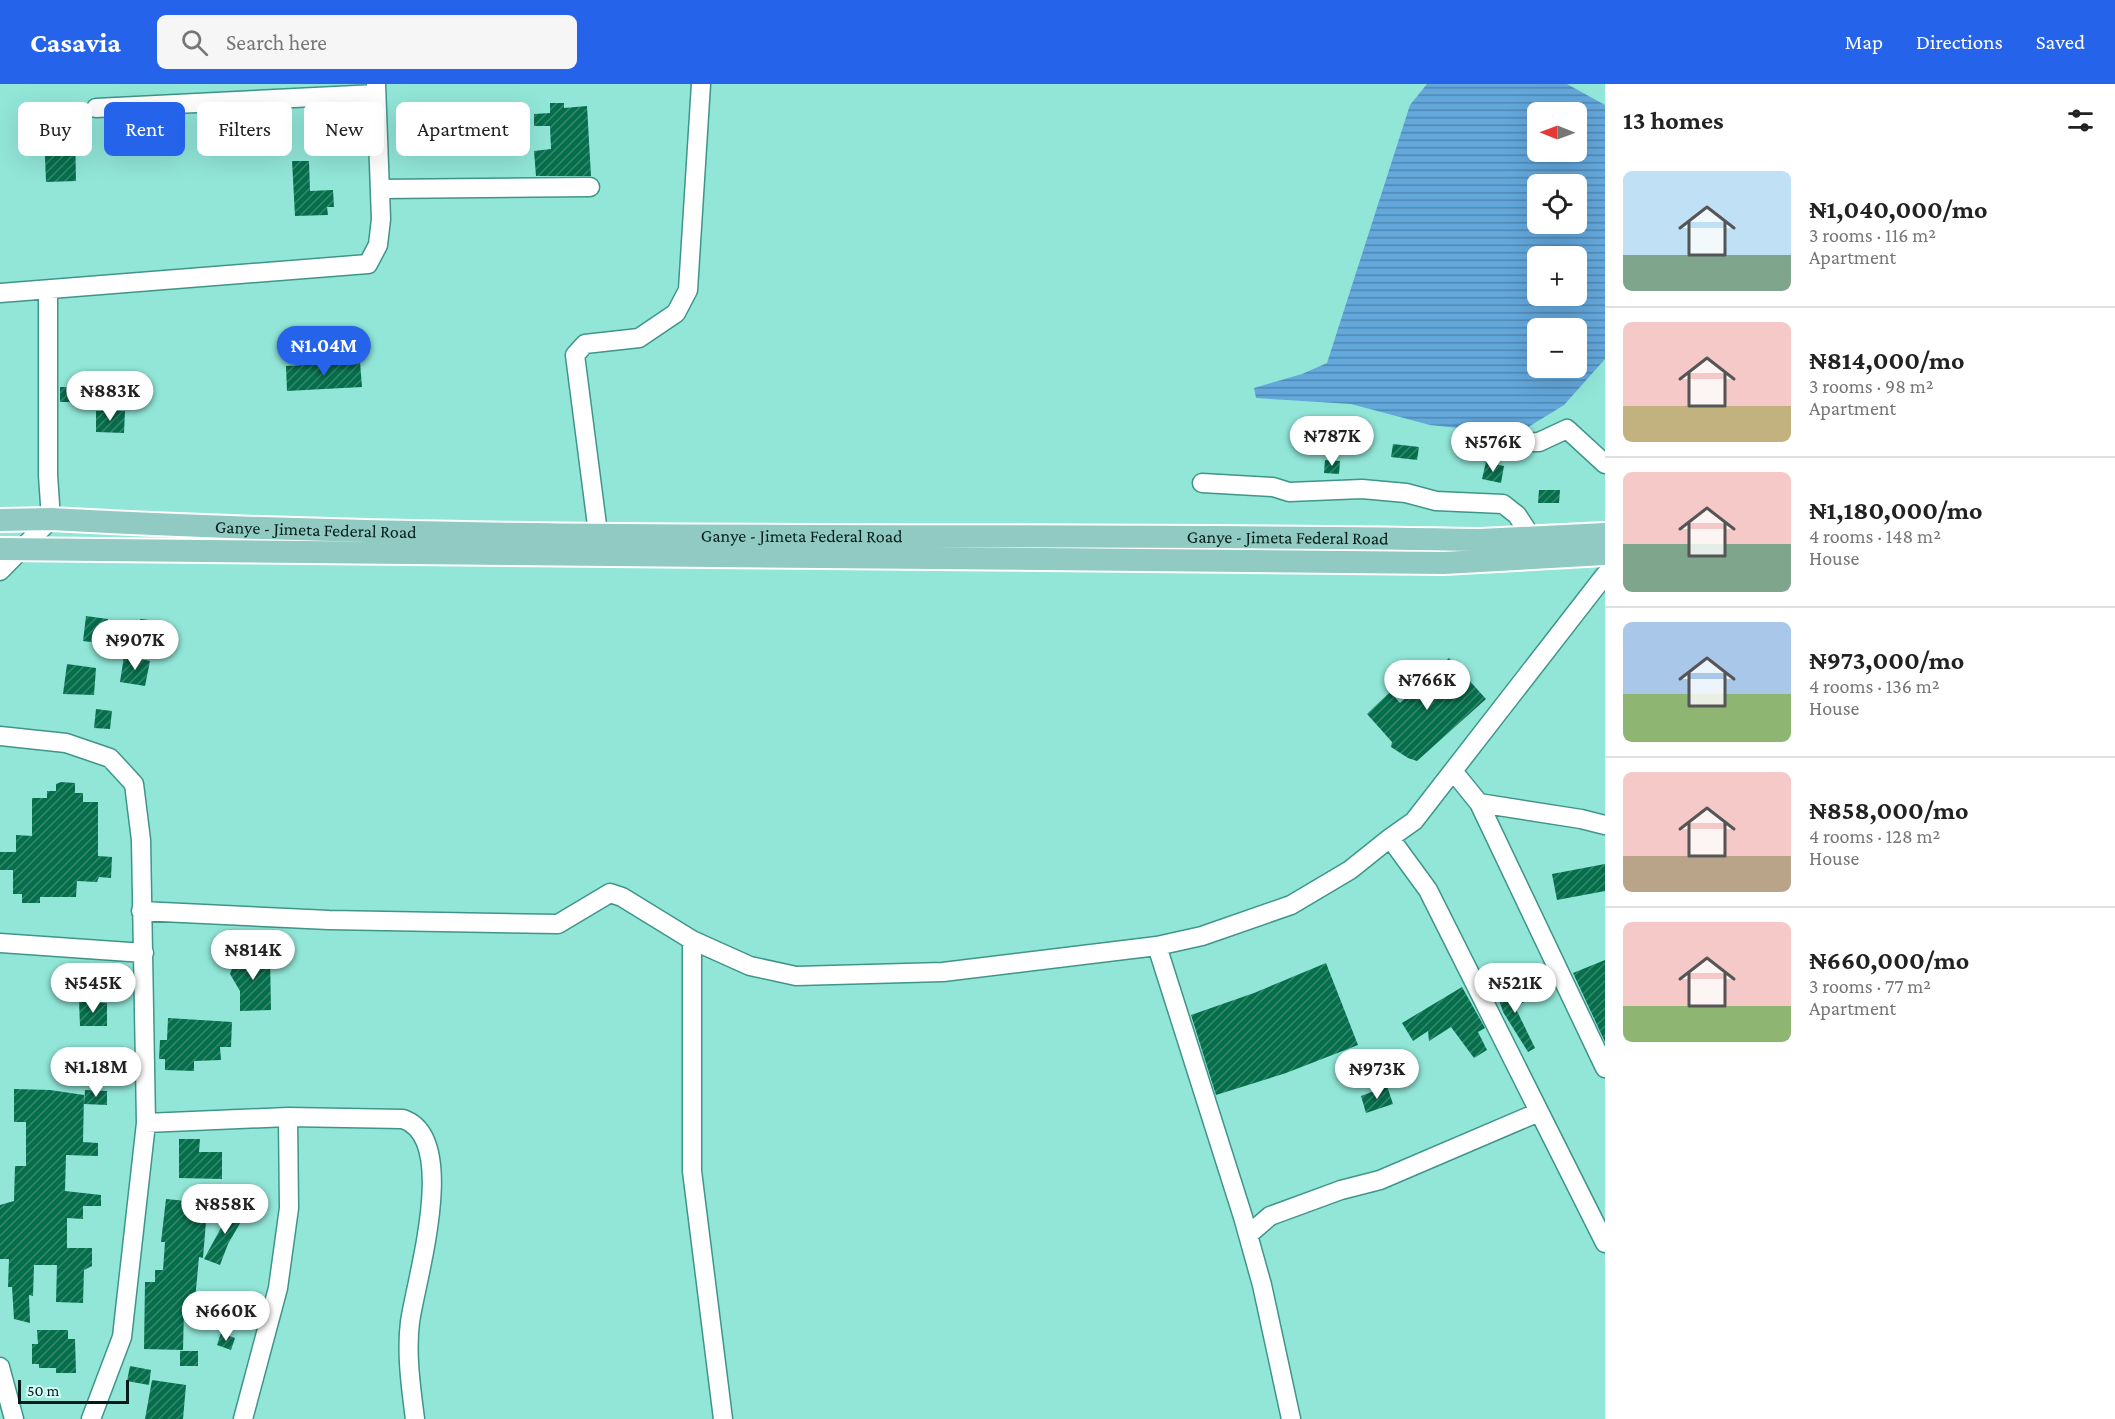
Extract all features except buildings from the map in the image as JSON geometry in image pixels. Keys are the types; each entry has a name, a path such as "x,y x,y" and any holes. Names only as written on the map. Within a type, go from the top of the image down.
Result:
{"main road":[{"name":"Ganye - Jimeta Federal Road","path":"0,520 51,519 357,530 598,533 1480,540 1605,534"},
{"name":"Ganye - Jimeta Federal Road","path":"0,549 1444,563 1605,554"}],"street":[{"path":"598,533 575,355 585,344 639,338 676,313 688,290 701,84"},
{"path":"0,293 368,264 378,245 381,219 376,89 96,108"},
{"path":"380,189 590,187"},
{"path":"0,571 51,519 48,475 48,291"},
{"path":"1489,443 1539,442 1567,429 1605,464"},
{"path":"1202,483 1273,487 1289,492 1362,489 1406,493 1436,501 1503,504 1517,515 1532,538"},
{"path":"141,911 328,920 558,924 610,893 622,897 692,940 750,966 796,975 943,972 1157,946 1202,936 1291,905 1350,870 1414,821 1605,574"},
{"path":"3,734 66,743 110,758 134,784 141,840 146,1123 122,1336 91,1419"},
{"path":"1453,771 1479,803 1605,1068"},
{"path":"1479,803 1605,825"},
{"path":"1390,838 1428,890 1605,1243"},
{"path":"692,940 692,1171 723,1419"},
{"path":"0,943 144,953"},
{"path":"1157,946 1248,1235 1262,1285 1291,1419"},
{"path":"1248,1235 1270,1216 1341,1190 1380,1180 1539,1112"},
{"path":"146,1123 288,1117 403,1119 412,1122 430,1149 433,1174 431,1201 410,1324 410,1371 414,1419"},
{"path":"243,1419 278,1288 289,1208 288,1117"},
{"path":"0,1367 14,1419"}],"water":[{"path":"1427,84 1567,84 1605,105 1605,359 1564,405 1517,434 1430,425 1351,404 1256,398 1254,388 1302,374 1327,363 1410,105"}]}
